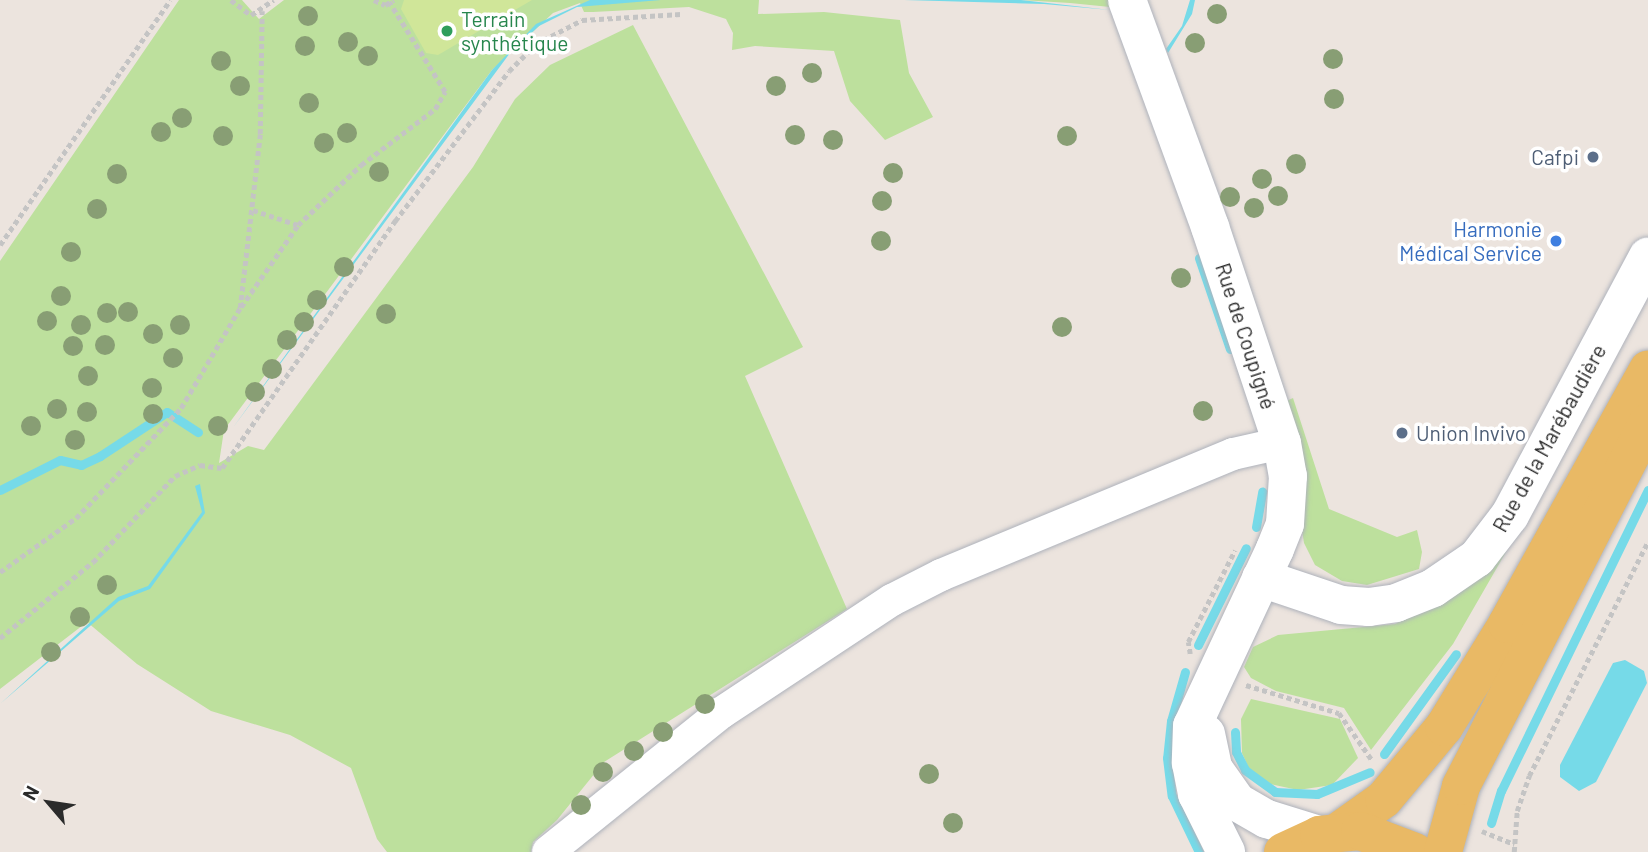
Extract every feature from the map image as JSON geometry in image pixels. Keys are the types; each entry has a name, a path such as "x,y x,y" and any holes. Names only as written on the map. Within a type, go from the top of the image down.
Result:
{"main road":[{"path":"1283,852 1329,833 1384,799 1444,727 1507,624 1648,370"},
{"path":"1443,852 1461,786 1648,422"},
{"path":"1329,833 1379,835 1415,852"}],"street":[{"name":"Rue de Coupigné","path":"1127,0 1210,227 1282,443 1288,476 1285,524 1215,670 1192,726 1191,764 1202,807 1226,852"},
{"name":"Rue de la Marébaudière","path":"1261,578 1341,605 1369,607 1396,603 1433,588 1477,558 1510,515 1648,257"},
{"path":"548,852 710,721 892,600 941,575 1233,454 1282,443"},
{"name":"Rue de Coupigné","path":"1215,670 1206,737 1213,768 1224,787 1251,812 1329,833"}],"path":[{"path":"0,245 170,0"},
{"path":"231,0 241,12 251,15 262,11 273,0"},
{"path":"0,572 76,518 181,408 240,308 298,225 360,164 435,109 445,92 392,1 374,0"},
{"path":"240,308 253,210 262,11"},
{"path":"0,638 93,562 175,476 200,465 222,468 403,210 509,71 536,44 582,20 681,14"},
{"path":"253,210 298,225"},
{"path":"1514,852 1517,811 1529,776 1648,541"},
{"path":"1215,670 1270,694 1339,713 1348,720 1364,751"}],"green space":[{"path":"179,0 242,0 259,19 284,0 759,0 758,14 824,12 900,20 909,73 933,117 885,140 850,101 834,51 755,46 732,50 733,33 726,19 689,7 584,12 580,3 553,13 492,70 224,430 219,463 248,446 264,450 473,167 515,99 550,65 633,25 803,347 745,376 847,609 604,762 557,820 533,842 531,852 387,852 377,839 351,768 290,735 211,711 137,664 87,622 0,689 0,261"},
{"name":"Terrain synthétique","path":"404,0 532,0 438,55 426,53 401,9"},
{"path":"1021,0 1109,0 1110,7 1070,3"},
{"path":"1293,398 1329,509 1397,537 1417,530 1422,552 1419,569 1367,585 1342,581 1315,565 1304,543 1282,403"},
{"path":"1506,552 1453,644 1371,750 1344,708 1276,691 1251,678 1244,667 1253,647 1278,635 1395,624 1443,600"},
{"path":"1251,699 1340,719 1358,758 1332,785 1298,790 1265,783 1250,771 1242,753 1241,719"}],"water":[{"path":"590,0 661,0 577,7 539,26 510,53 232,429 492,70 536,24"},
{"path":"904,0 1021,0 1110,10 1044,4"},
{"path":"1190,0 1195,0 1192,14 1168,53 1166,49 1182,26"},
{"path":"200,484 205,513 150,589 119,601 0,704 118,597 148,586 202,512 195,486"},
{"path":"1625,660 1644,671 1647,683 1596,782 1579,791 1560,777 1560,765 1613,663"}],"waterway":[{"path":"1199,258 1230,349"},
{"path":"0,490 60,460 81,465 100,456 167,412 198,432"},
{"path":"1491,823 1501,791 1648,490"},
{"path":"1256,527 1262,492"},
{"path":"1198,645 1246,548"},
{"path":"1384,754 1456,654"},
{"path":"1185,672 1171,721 1167,758 1172,796 1199,852"},
{"path":"1235,732 1236,752 1245,770 1275,792 1317,794 1370,772"}],"place":[{"name":"Terrain synthétique","path":"447,31"},
{"name":"Cafpi","path":"1593,157"},
{"name":"Harmonie Médical Service","path":"1556,241"},
{"name":"Union Invivo","path":"1402,433"}]}
